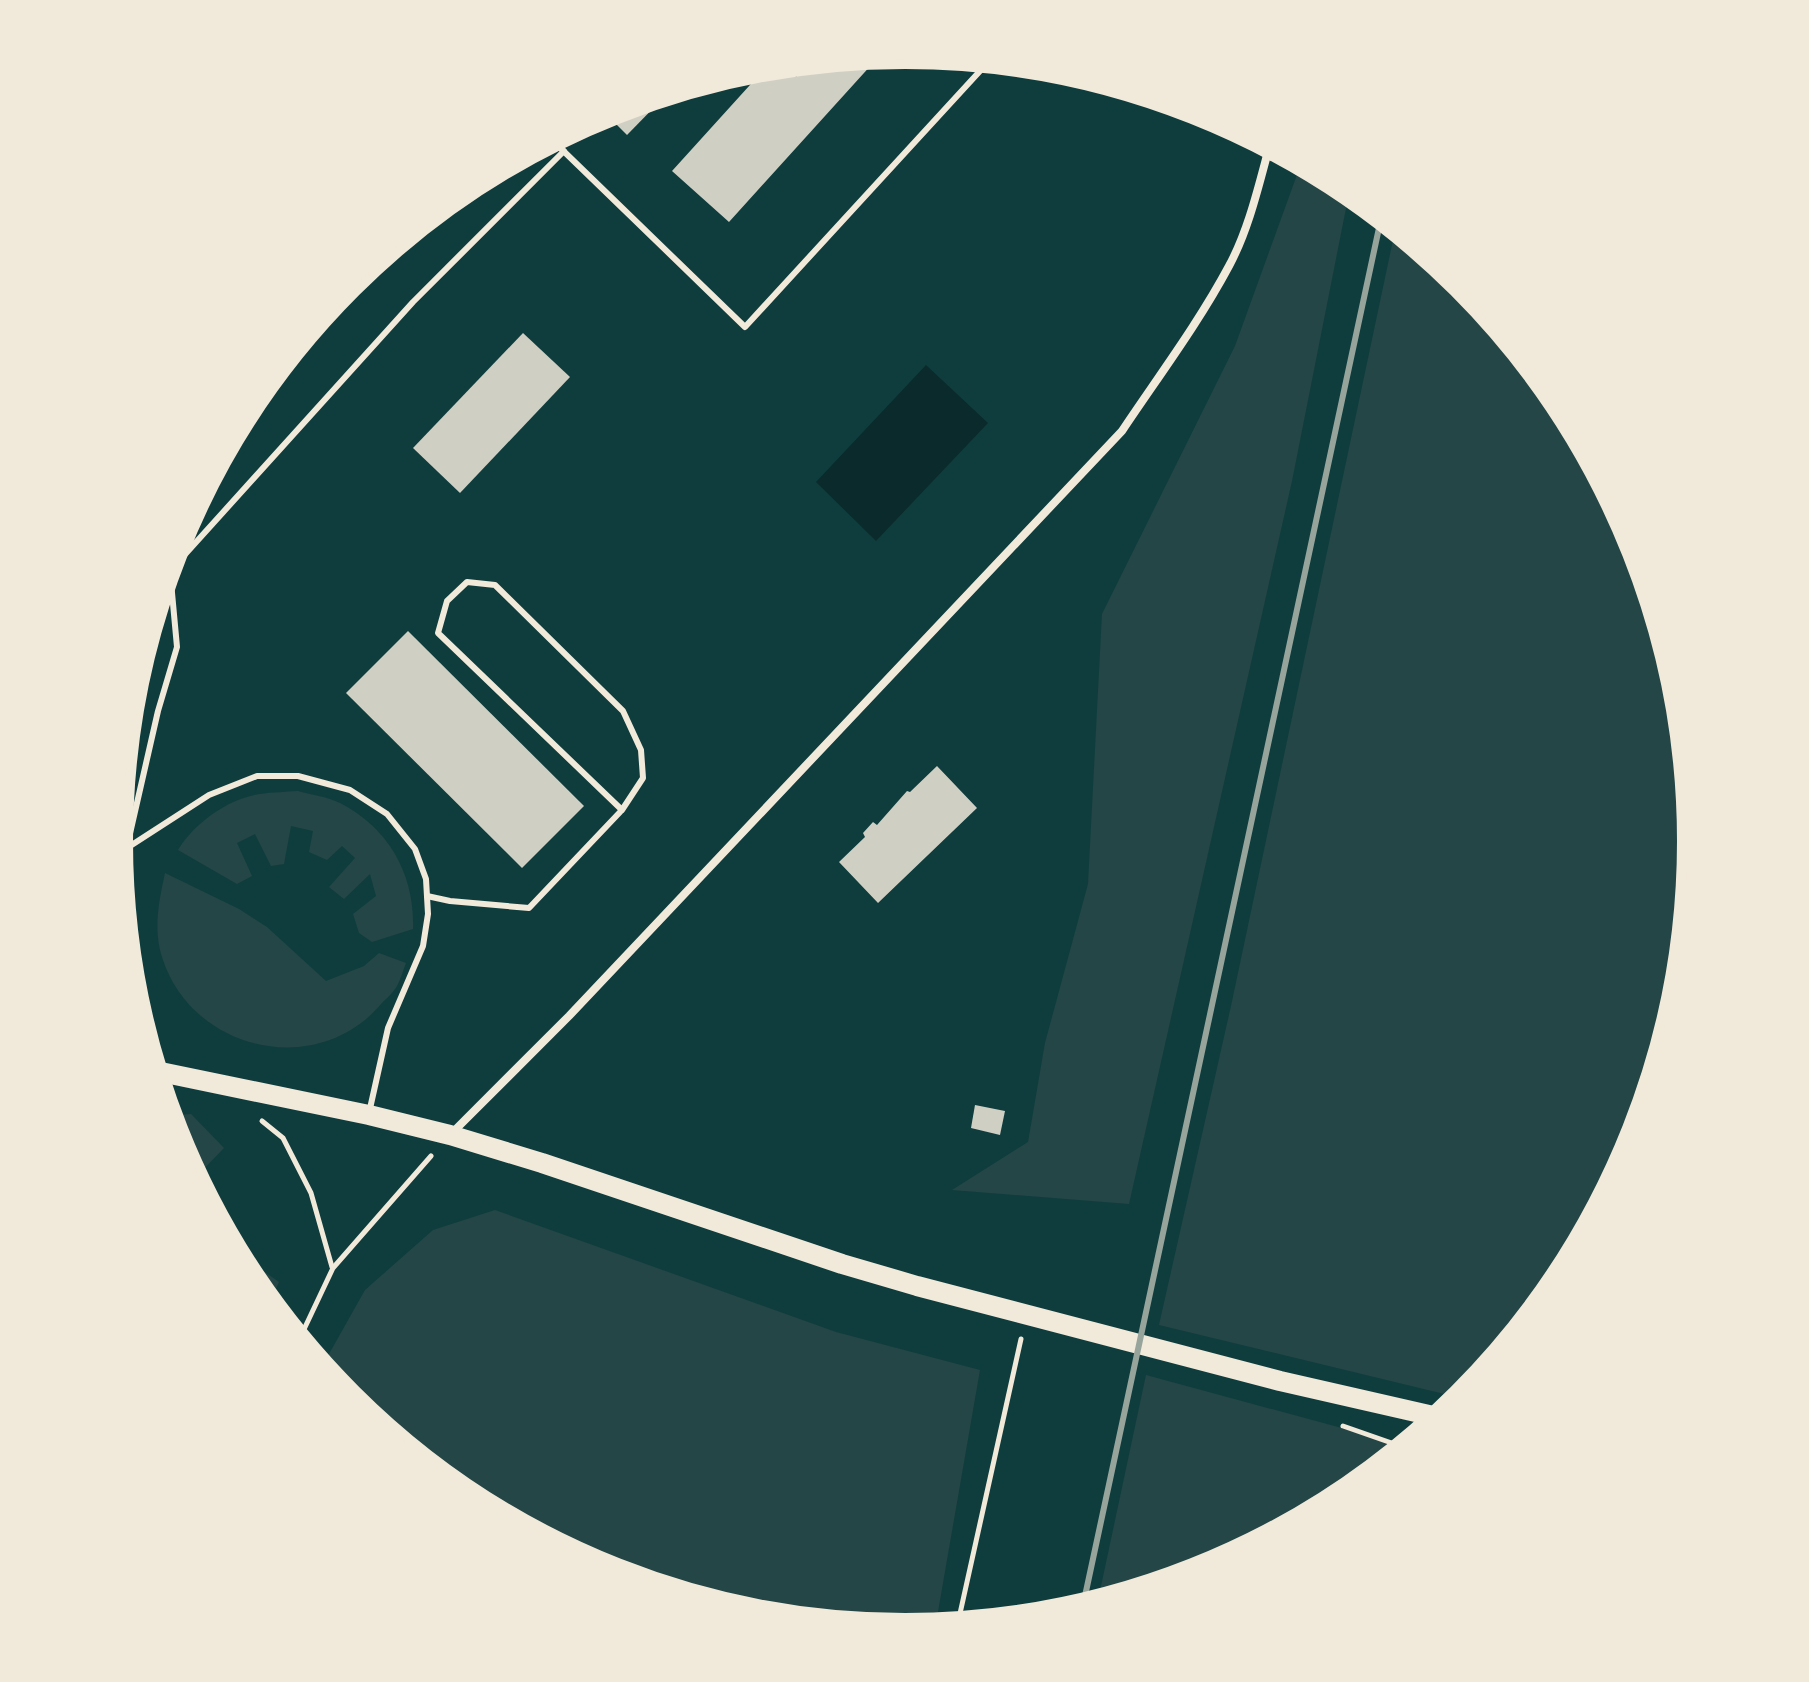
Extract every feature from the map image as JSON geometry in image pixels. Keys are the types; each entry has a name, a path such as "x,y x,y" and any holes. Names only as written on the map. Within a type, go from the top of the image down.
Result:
{"main road":[{"path":"163,1073 450,1135 842,1264 1280,1381 1428,1415"}],"street":[{"path":"450,1135 569,1016 1122,431 1196,322 1230,264 1250,213 1267,154"}],"lane":[{"path":"558,146 745,327 982,69"},
{"path":"184,551 413,302 564,151"},
{"path":"427,896 529,908 622,810 643,778 641,750 623,711 495,585 467,582 447,601 438,633 622,810"},
{"path":"128,843 158,711 177,647 170,588"},
{"path":"128,847 209,795 257,776 298,776 350,790 387,814 415,849 426,879 427,896 423,946 388,1028 369,1115"}],"path":[{"path":"261,1120 283,1138 311,1193 333,1268"},
{"path":"303,1332 333,1268 450,1135"},
{"path":"960,1616 1027,1314"}],"shaded area":[{"path":"1298,171 1347,203 1292,481 1129,1204 952,1190 1028,1142 1045,1043 1088,884 1102,614 1235,346"},
{"path":"1394,238 1454,292 1521,368 1551,409 1601,497 1640,591 1655,640 1667,689 1680,790 1682,841 1675,942 1667,993 1640,1091 1601,1185 1551,1273 1489,1353 1449,1395 1159,1325 1231,1006"},
{"path":"926,365 988,423 876,541 816,482"},
{"path":"298,791 340,803 357,813 385,840 404,872 413,929 372,942 359,933 353,914 376,896 370,874 344,899 329,887 355,858 342,846 327,860 309,852 313,831 291,826 284,864 271,866 255,834 237,843 252,876 237,884 178,850 193,830 225,806 248,796"},
{"path":"165,873 239,909 267,927 326,981 364,966 379,953 406,963 398,983 394,991 354,1028 324,1042 291,1047 258,1044 227,1033 199,1015 177,989 162,957 157,926"},
{"path":"191,1114 224,1148 202,1171 187,1138 178,1115"},
{"path":"495,1210 836,1332 980,1370 937,1617 854,1616 803,1611 703,1592 655,1577 607,1559 516,1514 431,1457 392,1425 326,1359 365,1290 433,1230"},
{"path":"252,1263 279,1282 274,1294"},
{"path":"1146,1375 1396,1443 1336,1487 1248,1538 1154,1577 1099,1593"}],"building":[{"path":"871,65 729,222 672,171 756,79 791,73 796,77 803,71"},
{"path":"657,104 627,135 613,121"},
{"path":"523,333 570,377 460,493 413,448"},
{"path":"408,631 584,806 522,868 346,693"},
{"path":"937,766 977,808 878,903 839,862 865,837 863,833 873,822 877,825 907,791 910,792"},
{"path":"975,1105 1005,1111 1000,1135 971,1128"}],"railway":[{"path":"1085,1597 1379,226"}]}
